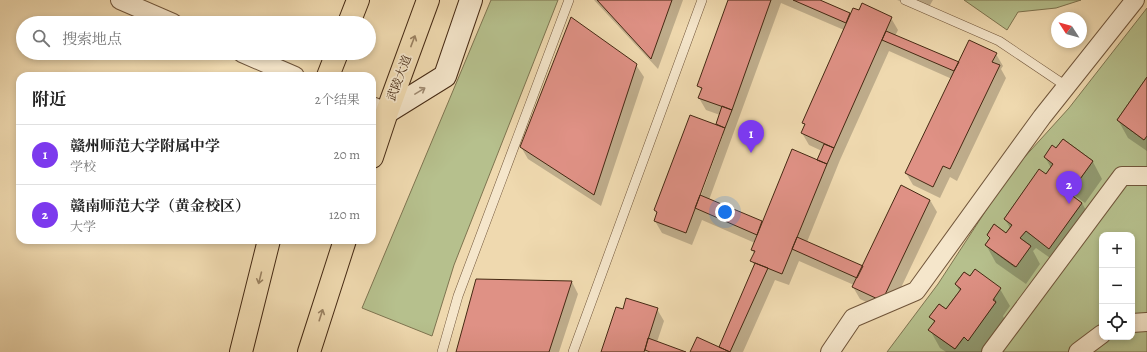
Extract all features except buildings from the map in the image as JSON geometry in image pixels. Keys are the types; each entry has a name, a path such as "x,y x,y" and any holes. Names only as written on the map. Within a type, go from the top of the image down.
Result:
{"main road":[{"path":"352,16 358,0"},
{"name":"武陵大道","path":"376,130 379,109 428,0"},
{"path":"330,72 334,60"},
{"path":"241,352 269,244"},
{"path":"309,352 344,244"}],"street":[{"path":"120,0 157,16"},
{"path":"379,109 445,76 472,0"},
{"path":"830,352 853,318 916,291 1042,117 1135,0"},
{"path":"258,60 286,72"},
{"path":"991,352 1122,176 1147,176"},
{"path":"1135,324 1147,322"},
{"path":"1078,352 1099,336"}],"lane":[{"path":"442,352 458,296 569,0"},
{"path":"573,352 702,0"},
{"path":"905,0 999,41 1066,86"}],"green space":[{"path":"491,0 558,0 454,265 432,336 362,308"},
{"path":"964,0 1081,0 1056,8 1018,12 1007,30"},
{"path":"1147,8 1147,77 1117,120 1144,140 1147,136 1147,352 887,352 938,284 1011,172 1069,108","holes":["1063,139 1093,161 1075,186 1063,178 1058,185 1082,203 1049,248 1026,231 1020,238 1031,246 1015,267 985,245 990,238 987,235 994,224 1006,233 1012,225 1004,219 1039,170 1046,174 1053,164 1044,157 1052,146 1056,148","975,269 996,302 968,340 964,337 955,349 929,330 935,321 930,316 939,304 946,309 961,289 955,284 964,272 970,276"]}],"place":[{"name":"赣州师范大学附属中学","path":"751,153"},
{"name":"赣南师范大学（黄金校区）","path":"1069,204"}]}
